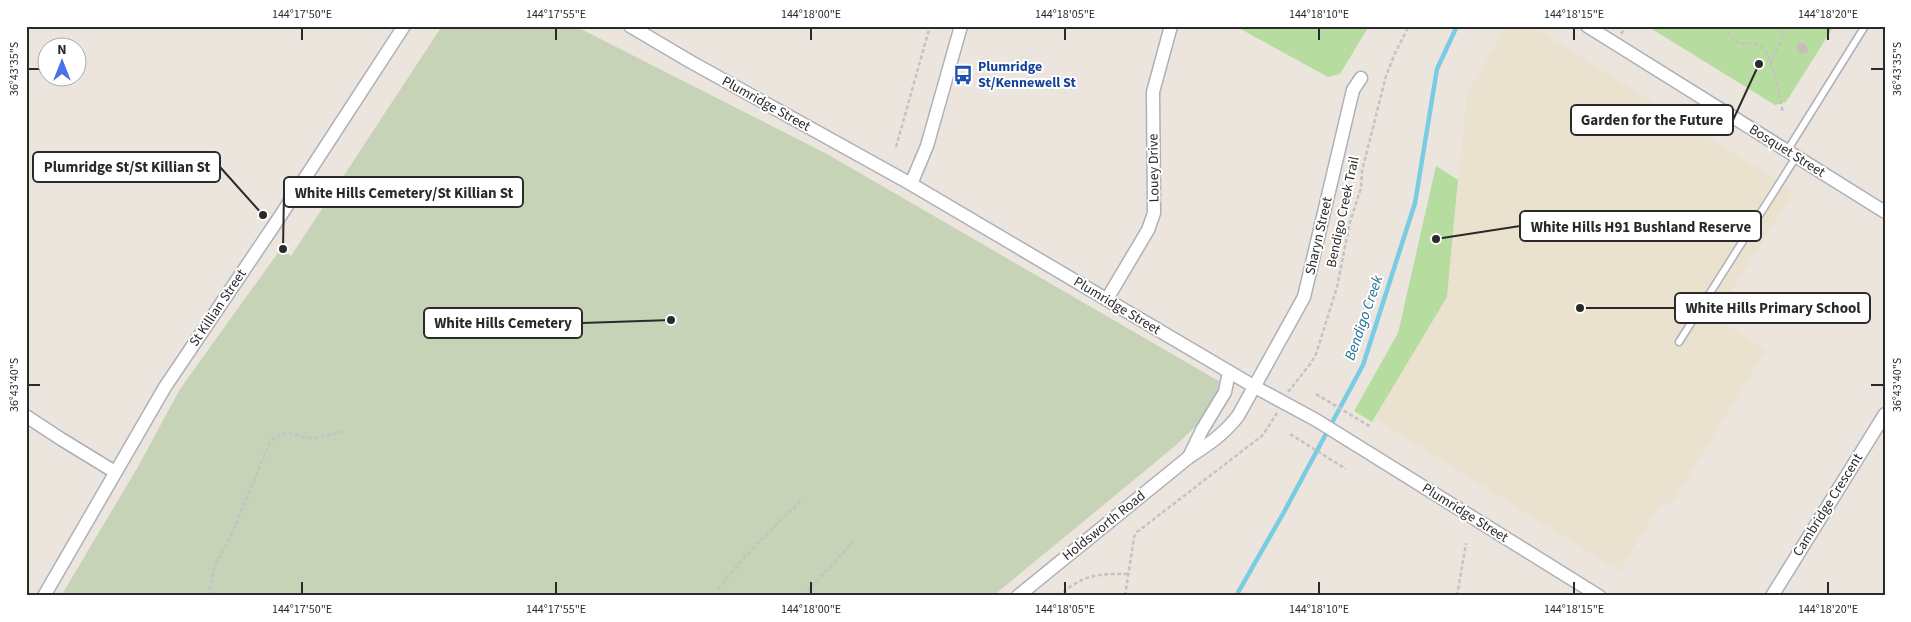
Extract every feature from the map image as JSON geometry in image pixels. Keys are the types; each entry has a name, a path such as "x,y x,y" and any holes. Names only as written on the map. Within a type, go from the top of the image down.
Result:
{"street":[{"name":"St Killian Street","path":"44,596 183,359 279,218 404,26"},
{"name":"Plumridge Street","path":"630,26 911,184 1229,372 1316,420 1599,596"},
{"path":"911,184 927,146 961,26"},
{"name":"Louey Drive","path":"1107,299 1148,230 1154,213 1153,92 1171,26"},
{"name":"Bosquet Street","path":"1587,26 1885,212"},
{"name":"Sharyn Street","path":"1255,387 1307,290 1353,90 1361,78"},
{"name":"Holdsworth Road","path":"1189,457 1202,430 1225,392 1229,372"},
{"name":"Holdsworth Road","path":"1018,596 1189,457 1215,441 1238,416 1255,387"},
{"name":"Cambridge Crescent","path":"1772,596 1885,414"},
{"path":"26,416 115,472"}],"lane":[{"path":"1679,342 1865,26"}],"path":[{"path":"896,147 930,26"},
{"name":"Bendigo Creek Trail","path":"1286,396 1316,354 1337,286 1348,230 1361,188 1362,171 1386,76 1409,26"},
{"path":"1724,26 1729,35 1740,44 1752,43 1759,46 1771,65 1783,113"},
{"path":"1771,65 1773,54 1784,34 1780,26"},
{"path":"1316,394 1371,427"},
{"path":"1126,596 1134,537 1141,528 1263,435 1279,410"},
{"path":"208,596 215,565 231,536 270,442 277,435 286,432 313,438 343,431"},
{"path":"1290,434 1346,469"},
{"path":"718,588 735,566 802,500"},
{"path":"803,596 853,542"},
{"path":"1456,596 1466,543"},
{"path":"1058,596 1078,580 1088,576 1128,574"}],"shaded area":[{"path":"1506,26 1532,26 1794,191 1715,318 1766,350 1671,505 1663,501 1619,571 1377,420 1382,396 1447,298 1467,93"}],"green space":[{"path":"442,26 575,26 827,154 1222,383 1198,424 1175,446 993,596 61,596 139,465 180,389 280,250 291,256"},
{"path":"1235,26 1369,26 1340,74 1328,77"},
{"path":"1647,26 1834,26 1786,102 1775,105"},
{"path":"1436,166 1458,180 1447,297 1372,422 1354,411 1398,333"}],"building":[{"path":"1798,43 1805,44 1808,51 1806,53 1800,53 1797,49"}],"waterway":[{"name":"Bendigo Creek","path":"1236,596 1284,512 1363,365 1415,203 1437,69 1457,26"}],"place":[{"name":"Garden for the Future","path":"1759,64"},
{"name":"Plumridge St/Kennewell St","path":"963,75"},
{"name":"Plumridge St/St Killian St","path":"263,215"},
{"name":"White Hills H91 Bushland Reserve","path":"1436,239"},
{"name":"White Hills Cemetery/St Killian St","path":"283,249"},
{"name":"White Hills Primary School","path":"1580,308"},
{"name":"White Hills Cemetery","path":"671,320"}]}
